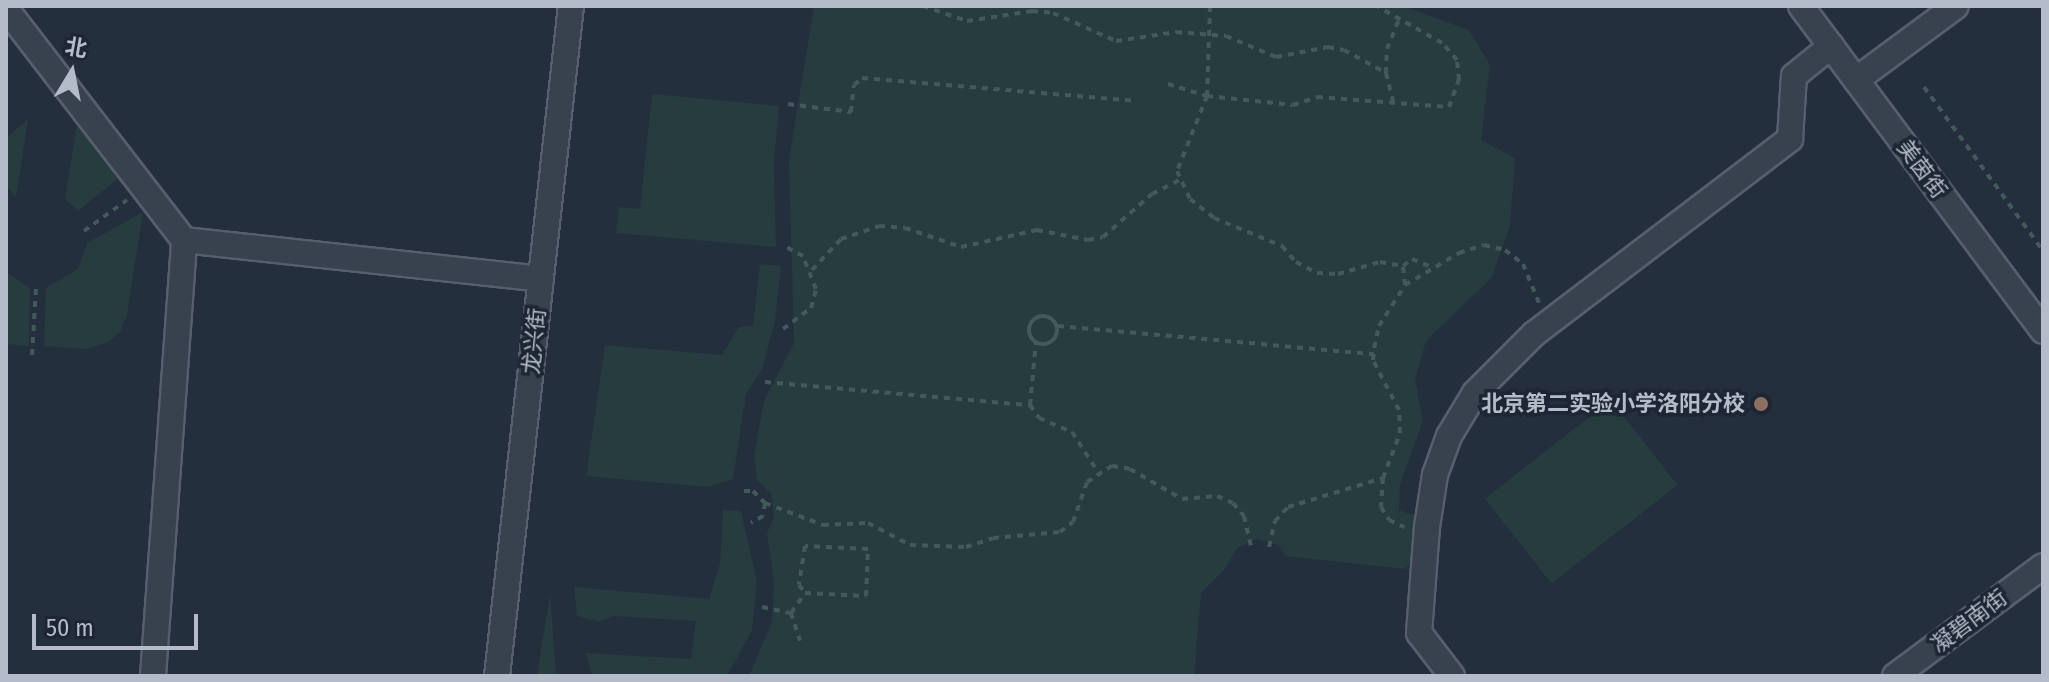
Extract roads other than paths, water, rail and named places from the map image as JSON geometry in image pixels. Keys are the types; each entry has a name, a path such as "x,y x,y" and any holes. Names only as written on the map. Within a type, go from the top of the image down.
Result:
{"street":[{"name":"龙兴街","path":"497,676 571,6"},
{"name":"美茵街","path":"1801,6 2043,331"},
{"path":"1856,80 1956,6"},
{"path":"6,9 184,240 153,676"},
{"path":"1452,676 1419,633 1427,527 1435,475 1463,412 1502,361 1790,139 1794,76 1831,46"},
{"path":"184,240 541,279"},
{"name":"凝碧南街","path":"1895,676 2043,566"}],"place":[{"name":"北京第二实验小学洛阳分校","path":"1761,404"}]}
